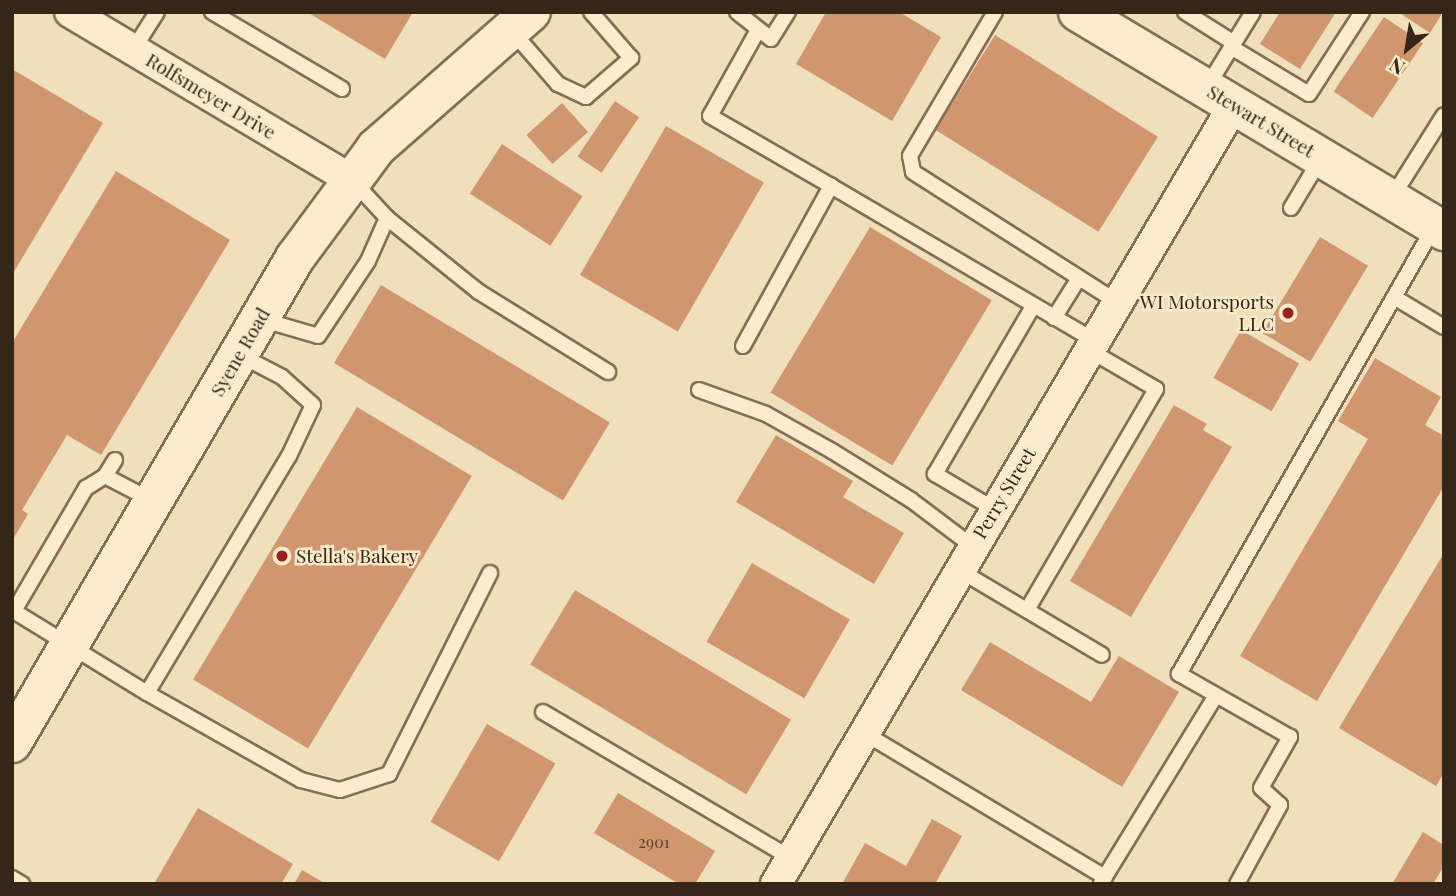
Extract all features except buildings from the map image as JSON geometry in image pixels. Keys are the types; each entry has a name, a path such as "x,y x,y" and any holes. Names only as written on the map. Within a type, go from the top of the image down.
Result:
{"street":[{"name":"Rolfsmeyer Drive","path":"70,12 352,180"},
{"name":"Stewart Street","path":"1078,12 1439,228"},
{"name":"Syene Road","path":"12,743 295,258 376,148 521,21"},
{"name":"Perry Street","path":"783,871 1117,302 1220,96"}],"lane":[{"path":"133,50 157,12"},
{"path":"212,12 342,89"},
{"path":"521,21 558,84 586,97 631,58 591,12"},
{"path":"737,12 771,39 788,12"},
{"path":"995,12 910,156 913,172 1117,302"},
{"path":"1185,12 1309,94 1362,12"},
{"path":"1220,96 1233,45 1252,12"},
{"path":"758,30 710,116 1054,318 1156,389 1027,610"},
{"path":"1391,199 1444,115"},
{"path":"1291,208 1321,157"},
{"path":"352,180 387,218 479,292 608,372"},
{"path":"743,346 831,186"},
{"path":"259,319 318,336 368,261 387,218"},
{"path":"1237,884 1280,805 1261,788 1290,737 1179,674 1394,297 1439,228"},
{"path":"1054,318 1079,278"},
{"path":"1394,297 1444,327"},
{"path":"994,509 935,474 1032,306"},
{"path":"147,694 289,456 313,405 282,377 238,355"},
{"path":"699,390 766,414 911,500 965,558 1027,610 1102,656"},
{"path":"115,460 106,476 86,488 13,611 147,694 301,780 340,790 389,774 490,573"},
{"path":"106,476 153,501"},
{"path":"864,733 1103,880 1216,695"},
{"path":"543,712 783,871"},
{"path":"12,878 22,884"}],"place":[{"name":"WI Motorsports LLC","path":"1288,313"},
{"name":"Stella's Bakery","path":"282,556"}]}
